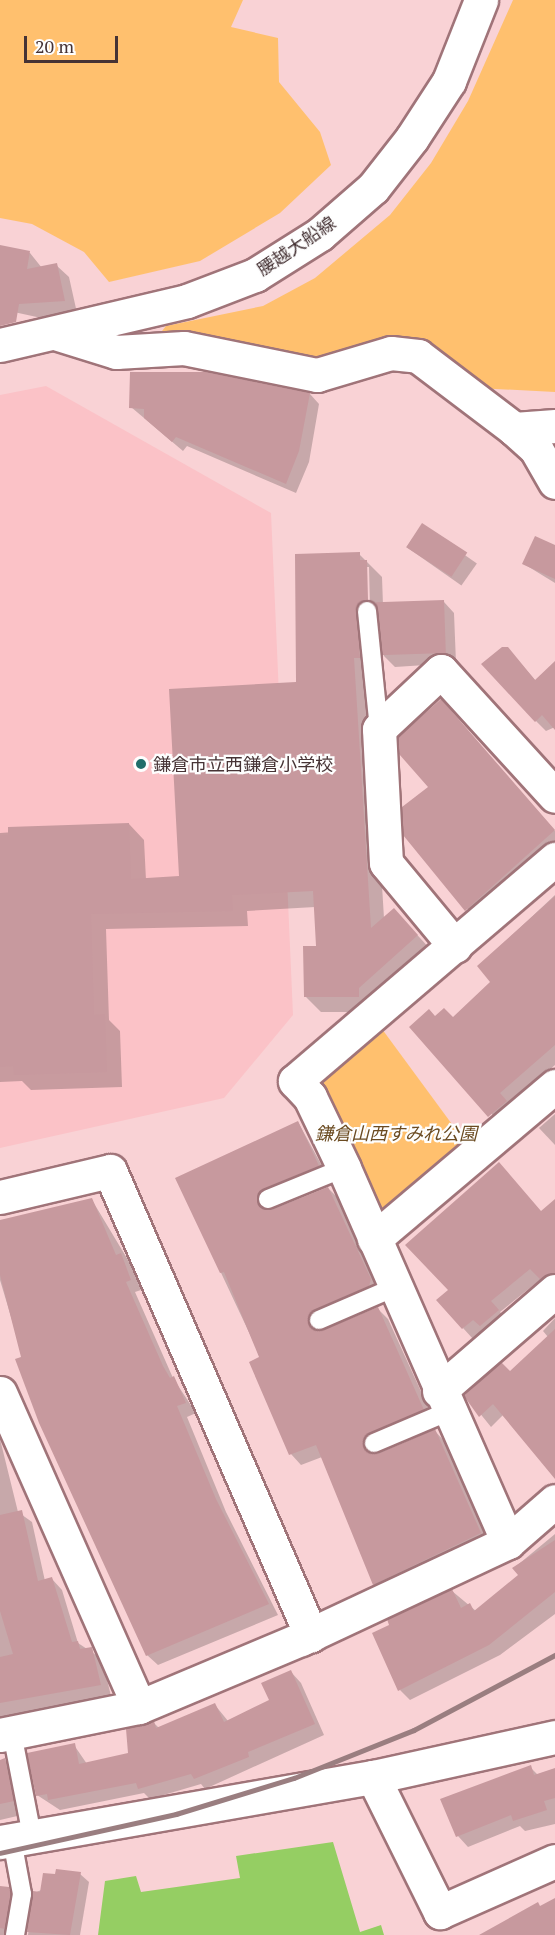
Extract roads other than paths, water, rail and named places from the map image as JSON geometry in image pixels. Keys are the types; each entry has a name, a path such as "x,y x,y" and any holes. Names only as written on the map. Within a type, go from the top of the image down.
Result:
{"street":[{"name":"腰越大船線","path":"0,345 187,301 255,275 320,234 373,188 412,138 449,81 481,0"},
{"path":"55,333 116,352 184,348 316,375 391,353 418,356 514,429 536,449 555,482"},
{"path":"514,429 555,426"},
{"path":"455,946 386,863 378,729 441,671 555,796"},
{"path":"508,1542 393,1288 344,1168 310,1097 295,1081 555,859"},
{"path":"374,1239 555,1086"},
{"path":"0,1197 110,1171 310,1635"},
{"path":"443,1401 555,1291"},
{"path":"0,1393 139,1707"},
{"path":"6,1734 139,1707 310,1635 508,1542 555,1501"},
{"path":"15,1839 373,1777 555,1737"},
{"path":"373,1777 446,1924 555,1862"}],"lane":[{"path":"367,612 378,729"},
{"path":"267,1199 344,1168"},
{"path":"319,1320 393,1288"},
{"path":"374,1443 443,1401"},
{"path":"6,1734 22,1894 15,1935"}],"railway":[{"path":"0,1853 176,1814 294,1778 414,1730 555,1655"}],"place":[{"name":"鎌倉市立西鎌倉小学校","path":"141,764"}],"park label":[{"name":"鎌倉山西すみれ公園","path":"396,1133"}]}
